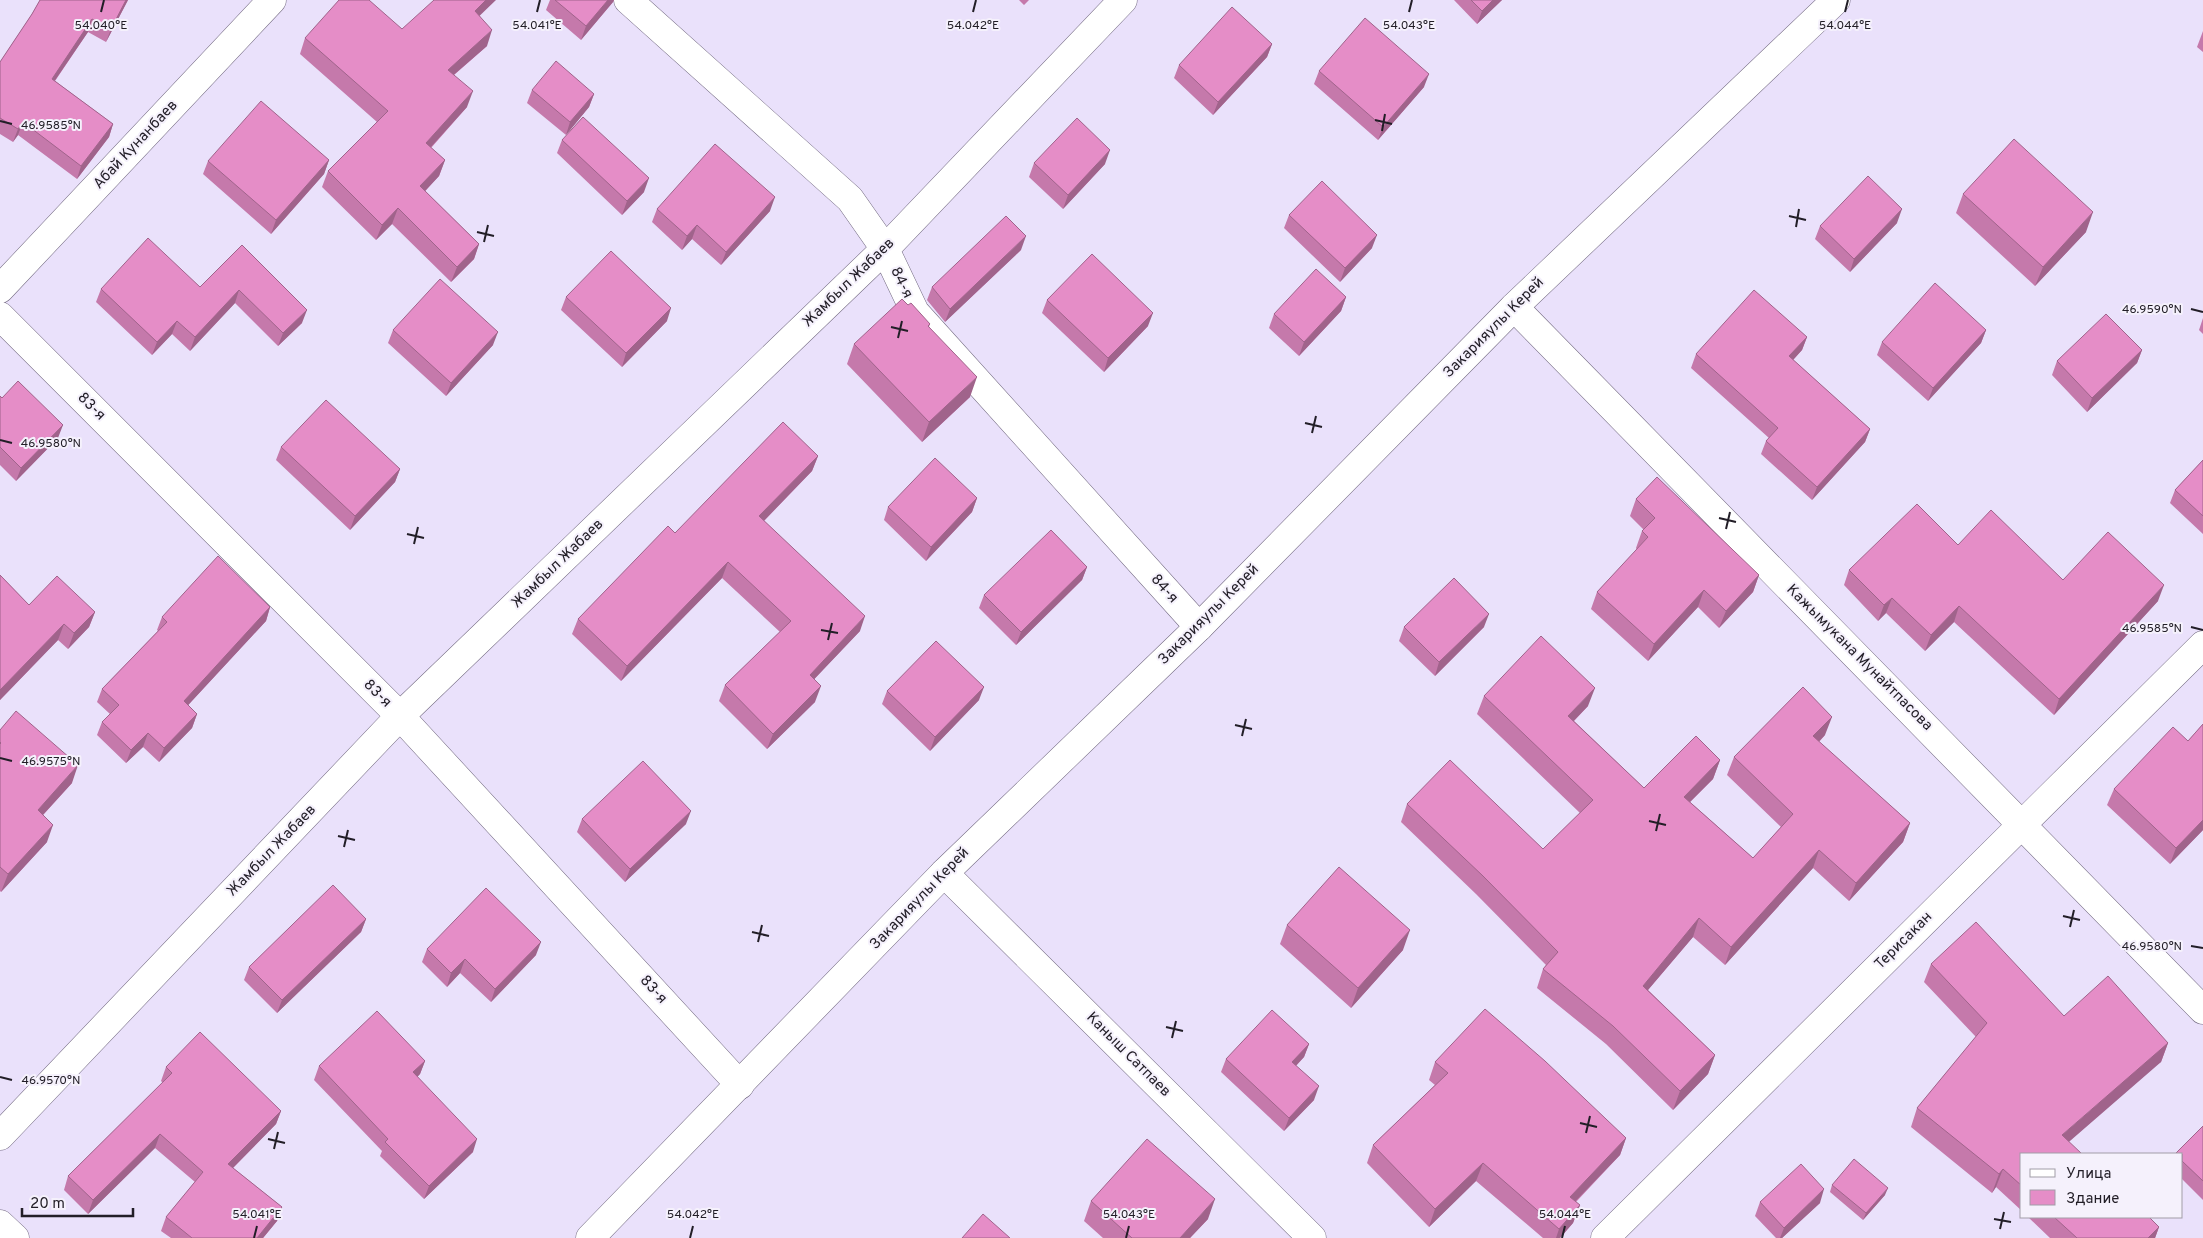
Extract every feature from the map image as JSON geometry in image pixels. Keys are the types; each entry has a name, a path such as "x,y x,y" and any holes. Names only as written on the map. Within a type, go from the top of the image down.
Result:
{"main road":[{"name":"Абай Кунанбаев","path":"0,289 272,0"},
{"name":"84-я","path":"628,0 850,198 885,249 915,312 1199,627"},
{"name":"Жамбыл Жабаев","path":"0,1136 400,716 885,249 1124,0"},
{"name":"Закарияулы Керей","path":"590,1238 944,872 1199,627 1514,307 1836,0"},
{"name":"Кажымукана Мунайтпасова","path":"1514,307 2022,823 2203,1010"},
{"name":"83-я","path":"0,316 400,716 740,1085"},
{"name":"Терисакан","path":"1605,1238 2203,644"},
{"name":"Каныш Сатпаев","path":"944,872 1312,1238"},
{"path":"0,1224 15,1238"}],"building":[{"path":"40,0 126,0 111,29 92,19 52,79 113,124 81,166 23,122 18,129 0,118 0,62"},
{"path":"339,0 369,0 402,29 434,0 486,0 475,11 492,30 448,70 473,91 426,143 445,160 420,186 479,244 457,267 398,208 382,225 328,171 388,111 305,38"},
{"path":"555,0 608,0 586,26"},
{"path":"1471,0 1493,0 1482,11"},
{"path":"1232,7 1272,44 1218,102 1179,65"},
{"path":"1365,18 1429,74 1383,127 1319,71"},
{"path":"556,61 594,94 570,122 532,90"},
{"path":"261,101 329,160 276,220 208,161"},
{"path":"583,117 649,178 627,201 562,140"},
{"path":"1077,118 1110,150 1068,195 1034,163"},
{"path":"2014,139 2093,212 2043,267 1963,194"},
{"path":"715,144 775,197 726,252 697,225 687,236 657,209"},
{"path":"1868,176 1902,209 1854,259 1820,226"},
{"path":"1322,181 1377,235 1345,268 1289,215"},
{"path":"1006,216 1026,236 950,309 932,287"},
{"path":"148,238 200,287 242,245 307,310 283,333 239,290 195,337 177,321 157,342 101,289"},
{"path":"611,251 671,308 626,353 566,297"},
{"path":"1092,254 1153,313 1108,358 1047,300"},
{"path":"1316,269 1346,297 1304,342 1274,314"},
{"path":"440,279 498,332 451,383 393,330"},
{"path":"1935,283 1986,330 1933,388 1882,342"},
{"path":"1754,290 1807,337 1789,356 1870,429 1817,487 1766,441 1778,428 1696,354"},
{"path":"902,299 908,305 911,303 930,324 928,326 977,377 929,422 854,344"},
{"path":"2106,314 2142,350 2092,398 2057,361"},
{"path":"18,381 63,425 21,468 0,447 0,396 2,398"},
{"path":"326,400 400,469 355,516 281,447"},
{"path":"783,422 818,456 759,516 865,616 810,675 821,686 773,734 725,685 791,621 728,562 627,666 578,619 668,526 675,533"},
{"path":"935,458 977,498 931,547 888,507"},
{"path":"2203,460 2203,516 2175,490"},
{"path":"1657,477 1759,575 1726,611 1704,590 1654,644 1597,592 1648,537 1642,531 1655,518 1636,499"},
{"path":"1917,504 1958,545 1991,510 2063,580 2108,532 2164,585 2059,699 1959,606 1931,635 1892,598 1884,605 1849,570"},
{"path":"1051,530 1087,567 1021,632 984,595"},
{"path":"218,556 270,607 184,701 197,714 164,748 148,733 131,750 102,722 119,705 102,689 167,622 162,617"},
{"path":"0,575 29,605 57,576 95,612 74,633 64,624 0,690"},
{"path":"1454,578 1489,614 1439,662 1404,627"},
{"path":"1541,636 1595,688 1568,716 1644,788 1696,736 1720,760 1684,797 1753,858 1793,814 1734,757 1803,687 1832,717 1813,736 1910,823 1856,883 1819,850 1731,947 1699,918 1643,986 1715,1055 1680,1091 1613,1026 1543,969 1558,952 1483,876 1407,804 1450,760 1543,849 1593,800 1484,696"},
{"path":"936,641 984,687 935,737 887,691"},
{"path":"16,711 78,765 38,810 53,825 8,874 0,867 0,730"},
{"path":"2203,724 2203,820 2176,848 2114,789 2173,727 2188,741"},
{"path":"643,761 691,811 630,869 582,819"},
{"path":"1339,867 1410,930 1358,988 1287,925"},
{"path":"333,885 366,919 282,1000 249,967"},
{"path":"486,888 541,942 495,989 465,959 451,973 427,949"},
{"path":"1976,922 2064,1016 2108,976 2168,1043 2062,1135 2081,1153 2020,1153 2020,1184 2003,1169 1999,1174 1917,1108 1987,1023 1931,964"},
{"path":"1485,1009 1545,1061 1626,1138 1570,1197 1580,1205 1559,1229 1483,1163 1435,1209 1373,1145 1448,1073 1435,1062"},
{"path":"1272,1010 1309,1044 1292,1062 1319,1086 1289,1118 1226,1059"},
{"path":"377,1011 425,1061 413,1072 477,1139 429,1186 385,1142 388,1139 319,1066"},
{"path":"200,1032 281,1111 228,1164 282,1207 257,1238 192,1238 166,1217 203,1172 160,1134 93,1200 68,1176 172,1073 166,1067"},
{"path":"2203,1126 2203,1181 2183,1162 2183,1153 2176,1153"},
{"path":"1147,1139 1215,1199 1180,1238 1132,1238 1091,1201"},
{"path":"1854,1159 1888,1188 1866,1213 1832,1185"},
{"path":"1801,1164 1824,1189 1784,1228 1760,1202"},
{"path":"983,1214 1010,1238 962,1238"},
{"path":"2055,1218 2150,1218 2159,1227 2148,1238 2077,1238"}]}
